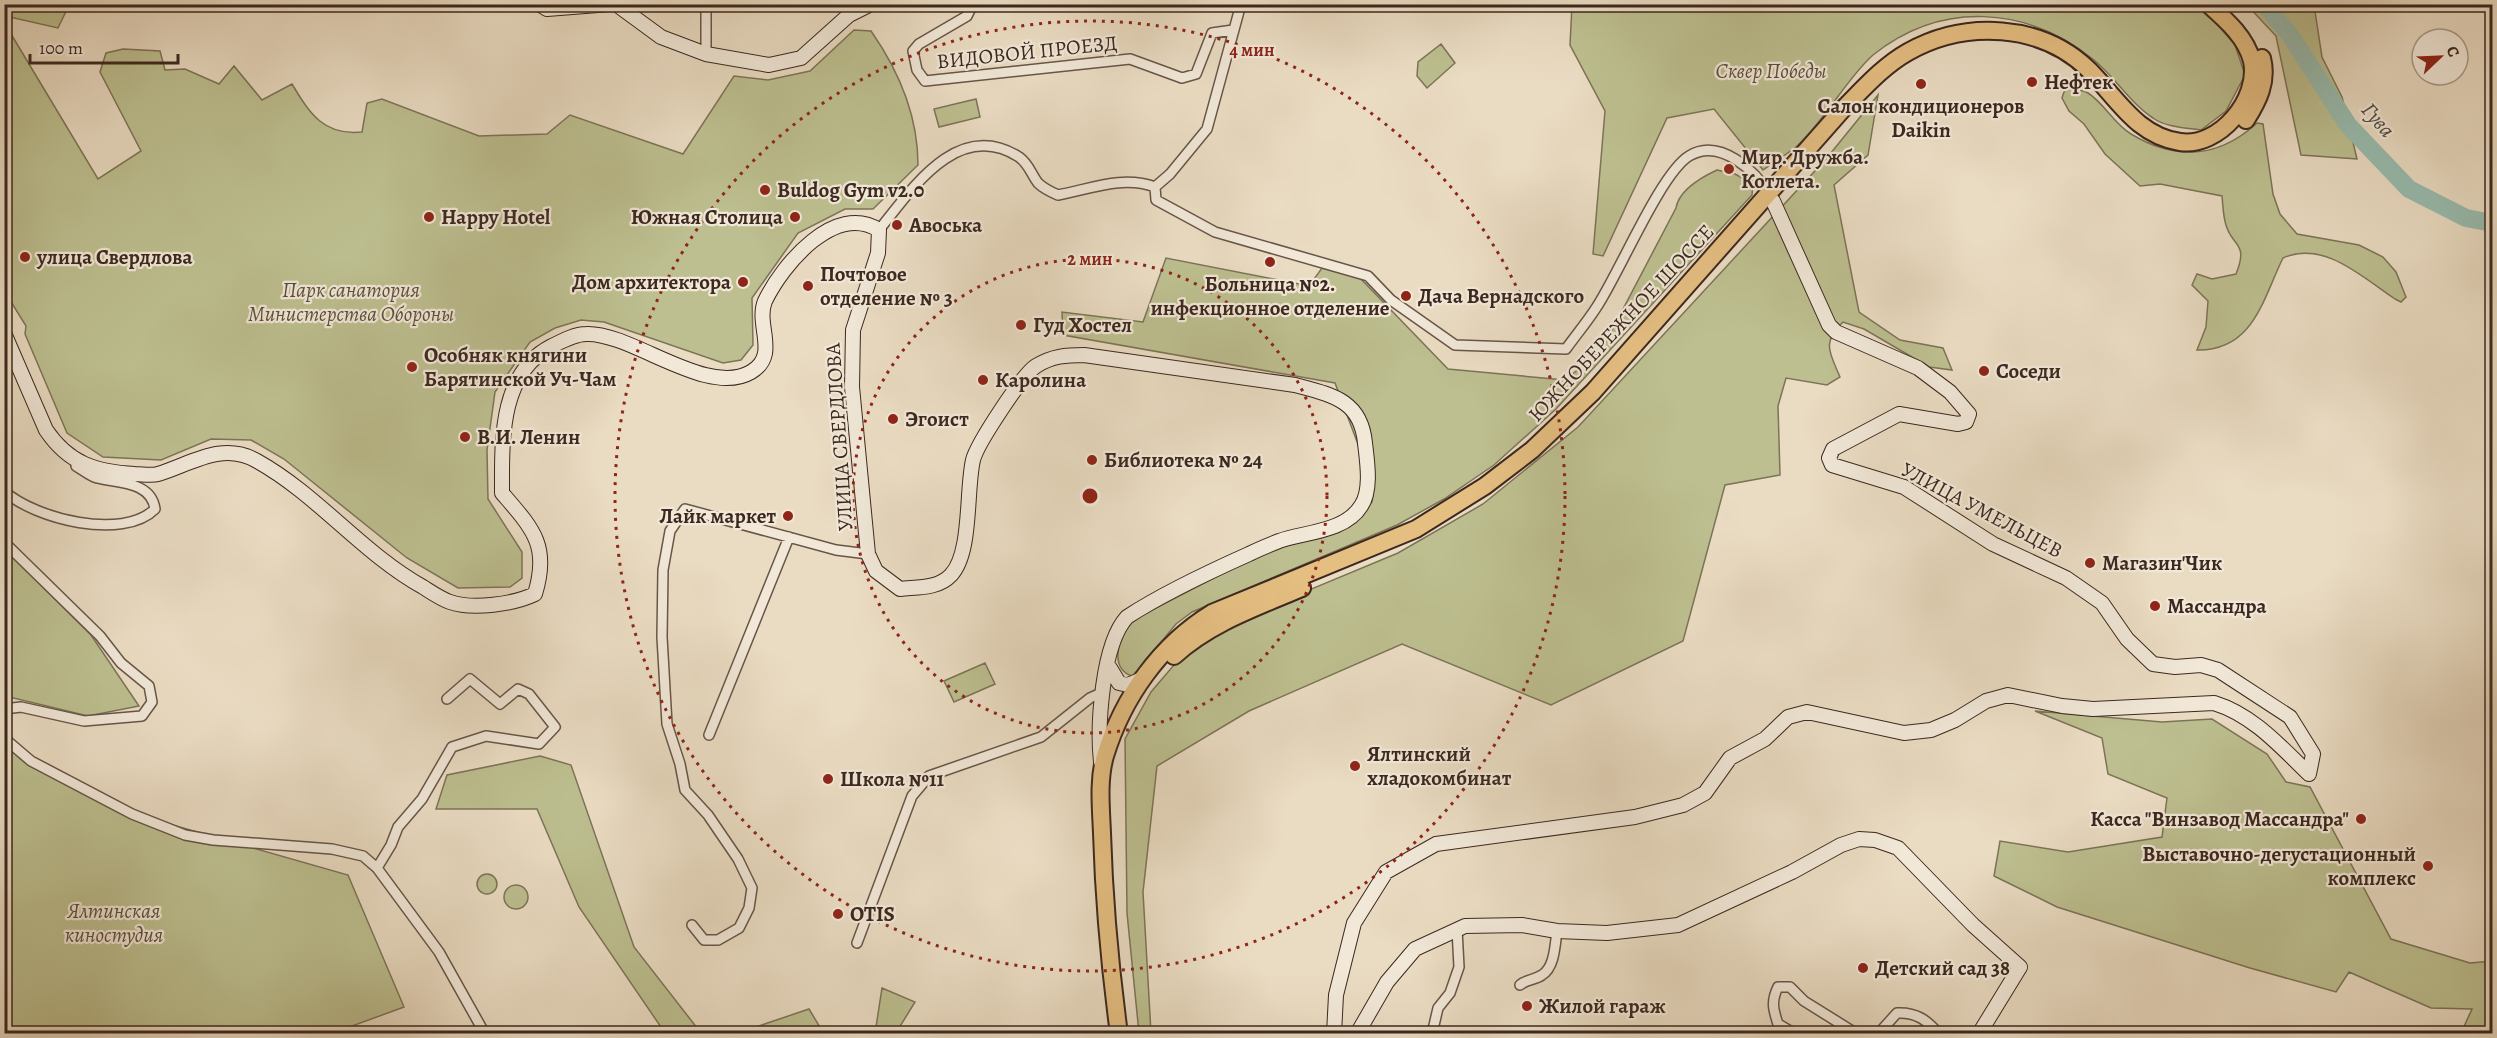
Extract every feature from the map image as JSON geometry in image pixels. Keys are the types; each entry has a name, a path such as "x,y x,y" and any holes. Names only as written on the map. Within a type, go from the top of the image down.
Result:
{"highway":[{"name":"ЮЖНОБЕРЕЖНОЕ ШОССЕ","path":"1119,1034 1104,902 1102,770 1142,679 1168,646 1190,627 1212,613 1416,529 1485,486 1532,450 1593,392 1843,109 1878,74 1906,53 1932,40 1970,32 1995,30 2043,40 2087,68 2136,122 2149,131 2182,143 2200,140 2216,133 2235,116 2253,80 2253,63 2244,42 2208,4"},
{"name":"ЮЖНОБЕРЕЖНОЕ ШОССЕ","path":"1127,1034 1110,904 1109,833 1115,761 1124,717 1150,682 1189,642 1226,620 1421,536 1490,493 1598,399 1769,194 1882,82 1910,61 1939,46 1956,41 1996,39 2042,50 2081,74 2132,127 2146,137 2182,150 2216,143 2233,133 2245,121 2258,100 2264,81 2264,61 2258,45 2248,29 2223,4"}],"main road":[{"path":"539,4 547,9 611,4"},
{"path":"616,4 661,37 706,54 769,65 801,58 849,15 871,4"},
{"name":"УЛИЦА УМЕЛЬЦЕВ","path":"1334,1034 1336,994 1354,923 1386,872 1436,844 1611,820 1683,805 1705,793 1730,758 1764,740 1788,717 1807,712 1904,733 1931,730 1955,720 1986,701 2008,695 2062,706 2093,709 2154,708 2214,703 2230,708 2261,728 2309,774 2313,754 2290,717 2282,711 2218,670 2201,665 2175,667 2153,664 2127,639 2102,603 2066,578 1993,544 1904,487 1832,465 1829,458 1833,449 1899,414 1958,424 1966,422 1969,414 1950,392 1918,368 1836,332 1824,315 1769,194"},
{"path":"4,333 46,430 53,441 74,458 102,472 156,474 212,453 245,454 274,470 397,572 451,603 486,605 522,600 535,594 542,571 532,527 502,493 502,451 508,400 522,373 541,352 585,334 601,335 663,361 722,378 751,373 763,360 767,347 763,321 764,303 807,245 848,222 866,222 879,230"},
{"name":"УЛИЦА СВЕРДЛОВА","path":"879,230 878,253 853,330 852,387 868,554 876,571 900,589 932,586 946,580 954,573 963,550 973,458 1019,384 1034,367 1056,356 1084,355 1295,385 1324,393 1350,406 1360,418 1364,428 1368,472 1365,500 1360,508 1341,522 1258,550 1127,616 1121,625 1101,693 1102,770"},
{"path":"1108,664 1119,683 1128,686 1142,679"},
{"path":"1101,693 1124,717"},
{"path":"1357,1034 1387,982 1415,949 1457,929 1465,926 1522,925 1557,931 1607,933 1678,925 1859,838 1875,840 1898,848 1908,856 1973,925 2020,967 1979,1034"}],"street":[{"path":"706,4 706,54"},
{"name":"ВИДОВОЙ ПРОЕЗД","path":"973,4 967,16 919,44 913,51 917,70 925,81 1130,59 1182,78 1196,74 1212,33 1233,30"},
{"path":"879,230 902,198 939,162 970,147 989,144 1021,158 1031,168 1038,182 1058,195 1101,184 1138,181 1155,187 1170,174 1207,129 1240,4"},
{"name":"ЮЖНОБЕРЕЖНОЕ ШОССЕ","path":"1155,187 1156,200 1215,232 1368,276 1391,300 1455,345 1566,349 1596,308 1671,174 1690,156 1707,150 1722,150 1740,163 1769,194"},
{"path":"4,491 38,513 69,522 103,525 146,518 155,509 154,501 147,494 124,481 96,478 73,464 74,458"},
{"path":"692,925 704,940 718,940 739,928 750,908 752,888 738,859 708,815 685,790 680,764 667,724 662,637 663,570 670,531 685,509 836,550 868,554"},
{"path":"709,735 789,537"},
{"path":"4,542 100,636 121,663 149,686 152,702 142,716 84,721 21,706 4,709"},
{"path":"377,868 398,826 422,799 452,747 486,736 539,744 555,727 529,694 518,689 500,704 470,679 447,699"},
{"path":"857,943 912,796 929,776 1041,737 1089,698 1101,693"},
{"path":"4,738 31,761 132,814 185,835 213,840 351,852 363,856 377,868 439,952 485,1034"},
{"path":"1432,1034 1438,1008 1450,993 1459,967 1457,929"},
{"path":"1520,985 1526,980 1542,975 1551,966 1557,931"},
{"path":"1795,1034 1778,1024 1773,1008 1773,998 1778,987 1790,987 1804,1001 1857,1034"},
{"path":"1878,1034 1897,1012 1906,1012 1918,1015 1939,1034"}],"green space":[{"path":"8,4 69,5 58,28 5,16"},
{"name":"Сквер Победы","path":"2200,4 2235,45 2245,75 2226,111 2201,130 2170,125 2153,118 2137,105 2094,60 2068,42 2041,29 2013,20 1984,17 1956,18 1927,25 1900,37 1873,55 1807,136 1763,170 1714,109 1667,118 1603,256 1593,254 1605,111 1570,45 1572,5"},
{"path":"2247,5 2314,5 2322,57 2342,97 2357,159 2301,155 2276,36"},
{"name":"Парк санатория Министерства Обороны","path":"5,24 98,179 141,151 100,72 106,53 123,49 160,51 165,70 185,69 219,84 234,66 262,100 292,84 305,105 319,121 338,130 362,132 367,103 382,99 479,136 547,134 570,115 683,154 734,76 768,80 810,71 854,30 871,31 898,78 915,129 918,165 873,209 845,209 798,233 752,298 753,345 741,360 723,363 604,322 581,320 555,328 530,342 495,392 487,450 488,499 522,552 522,578 510,587 458,588 407,558 284,459 251,440 211,439 161,460 103,457 67,433 25,334 26,326 5,292"},
{"path":"1441,44 1455,63 1427,88 1417,76 1418,62"},
{"path":"2070,88 2086,92 2094,97 2125,130 2164,149 2197,152 2212,149 2243,135 2257,123 2263,124 2273,194 2280,214 2297,234 2359,245 2383,257 2396,272 2406,297 2401,302 2395,299 2356,272 2328,257 2298,254 2283,258 2262,305 2244,332 2232,342 2216,348 2197,350 2206,327 2208,301 2192,285 2197,274 2212,279 2236,274 2240,264 2240,250 2226,225 2222,196 2160,184 2140,186 2105,154 2084,124 2069,111 2062,98 2064,92"},
{"path":"1878,95 1868,155 1834,185 1859,312 1900,340 1943,348 1952,370 1929,367 1864,329 1843,322 1836,329 1830,342 1831,355 1840,377 1827,385 1786,378 1778,406 1780,475 1725,485 1683,641 1551,705 1402,644 1249,711 1157,766 1143,892 1151,1033 1139,1033 1127,913 1125,739 1151,692 1185,652 1237,620 1398,553 1483,504 1578,427 1826,159"},
{"path":"976,99 980,117 939,127 934,109"},
{"path":"1717,170 1735,174 1753,184 1752,195 1556,409 1494,465 1444,499 1397,525 1192,612 1176,624 1132,676 1125,672 1120,666 1118,652 1129,622 1272,548 1361,514 1372,502 1374,487 1335,383 1063,335 1062,312 1143,322 1166,258 1309,286 1322,268 1360,278 1448,369 1565,380 1601,351 1682,195 1698,180"},
{"path":"4,548 91,635 139,706 88,716 5,696"},
{"path":"985,663 995,684 954,702 944,681"},
{"path":"2035,711 2162,722 2212,719 2267,754 2286,782 2310,787 2391,939 2470,963 2492,961 2492,1033 2461,1033 2472,1009 2431,1008 2349,972 2336,992 2250,968 2057,907 1994,876 2000,841 2068,852 2162,837 2167,798 2108,774 2102,738"},
{"name":"Ялтинская киностудия","path":"4,746 9,746 120,810 348,875 404,1007 333,1033 5,1033"},
{"path":"540,756 571,765 634,947 701,1033 665,1033 579,907 537,809 436,809 447,775"},
{"path":"487,874 494,877 497,884 494,891 487,894 480,891 477,884 480,877"},
{"path":"516,885 524,889 528,897 524,905 516,909 508,905 504,897 508,889"},
{"path":"882,988 915,1002 899,1028 876,1027"},
{"path":"809,1009 821,1029 811,1033 738,1033"}],"waterway":[{"name":"Гува","path":"2264,4 2290,35 2348,125 2409,189 2466,218 2492,223"}],"place":[{"name":"Нефтек","path":"2032,82"},
{"name":"Салон кондиционеров Daikin","path":"1921,84"},
{"name":"Мир. Дружба. Котлета.","path":"1729,169"},
{"name":"Buldog Gym v2.0","path":"765,190"},
{"name":"Happy Hotel","path":"429,217"},
{"name":"Южная Столица","path":"795,217"},
{"name":"Авоська","path":"897,225"},
{"name":"улица Свердлова","path":"25,257"},
{"name":"Больница №2. инфекционное отделение","path":"1270,262"},
{"name":"Дом архитектора","path":"743,282"},
{"name":"Почтовое отделение № 3","path":"808,286"},
{"name":"Дача Вернадского","path":"1406,296"},
{"name":"Гуд Хостел","path":"1021,325"},
{"name":"Особняк княгини Барятинской Уч-Чам","path":"412,367"},
{"name":"Соседи","path":"1984,371"},
{"name":"Каролина","path":"983,380"},
{"name":"Эгоист","path":"893,419"},
{"name":"В.И. Ленин","path":"465,437"},
{"name":"Библиотека № 24","path":"1092,460"},
{"name":"Лайк маркет","path":"788,516"},
{"name":"Магазин'Чик","path":"2090,563"},
{"name":"Массандра","path":"2155,606"},
{"name":"Ялтинский хладокомбинат","path":"1355,766"},
{"name":"Школа №11","path":"828,779"},
{"name":"Касса \"Винзавод Массандра\"","path":"2361,819"},
{"name":"Выставочно-дегустационный комплекс","path":"2428,866"},
{"name":"OTIS","path":"838,914"},
{"name":"Детский сад 38","path":"1863,968"},
{"name":"Жилой гараж","path":"1527,1006"}]}
